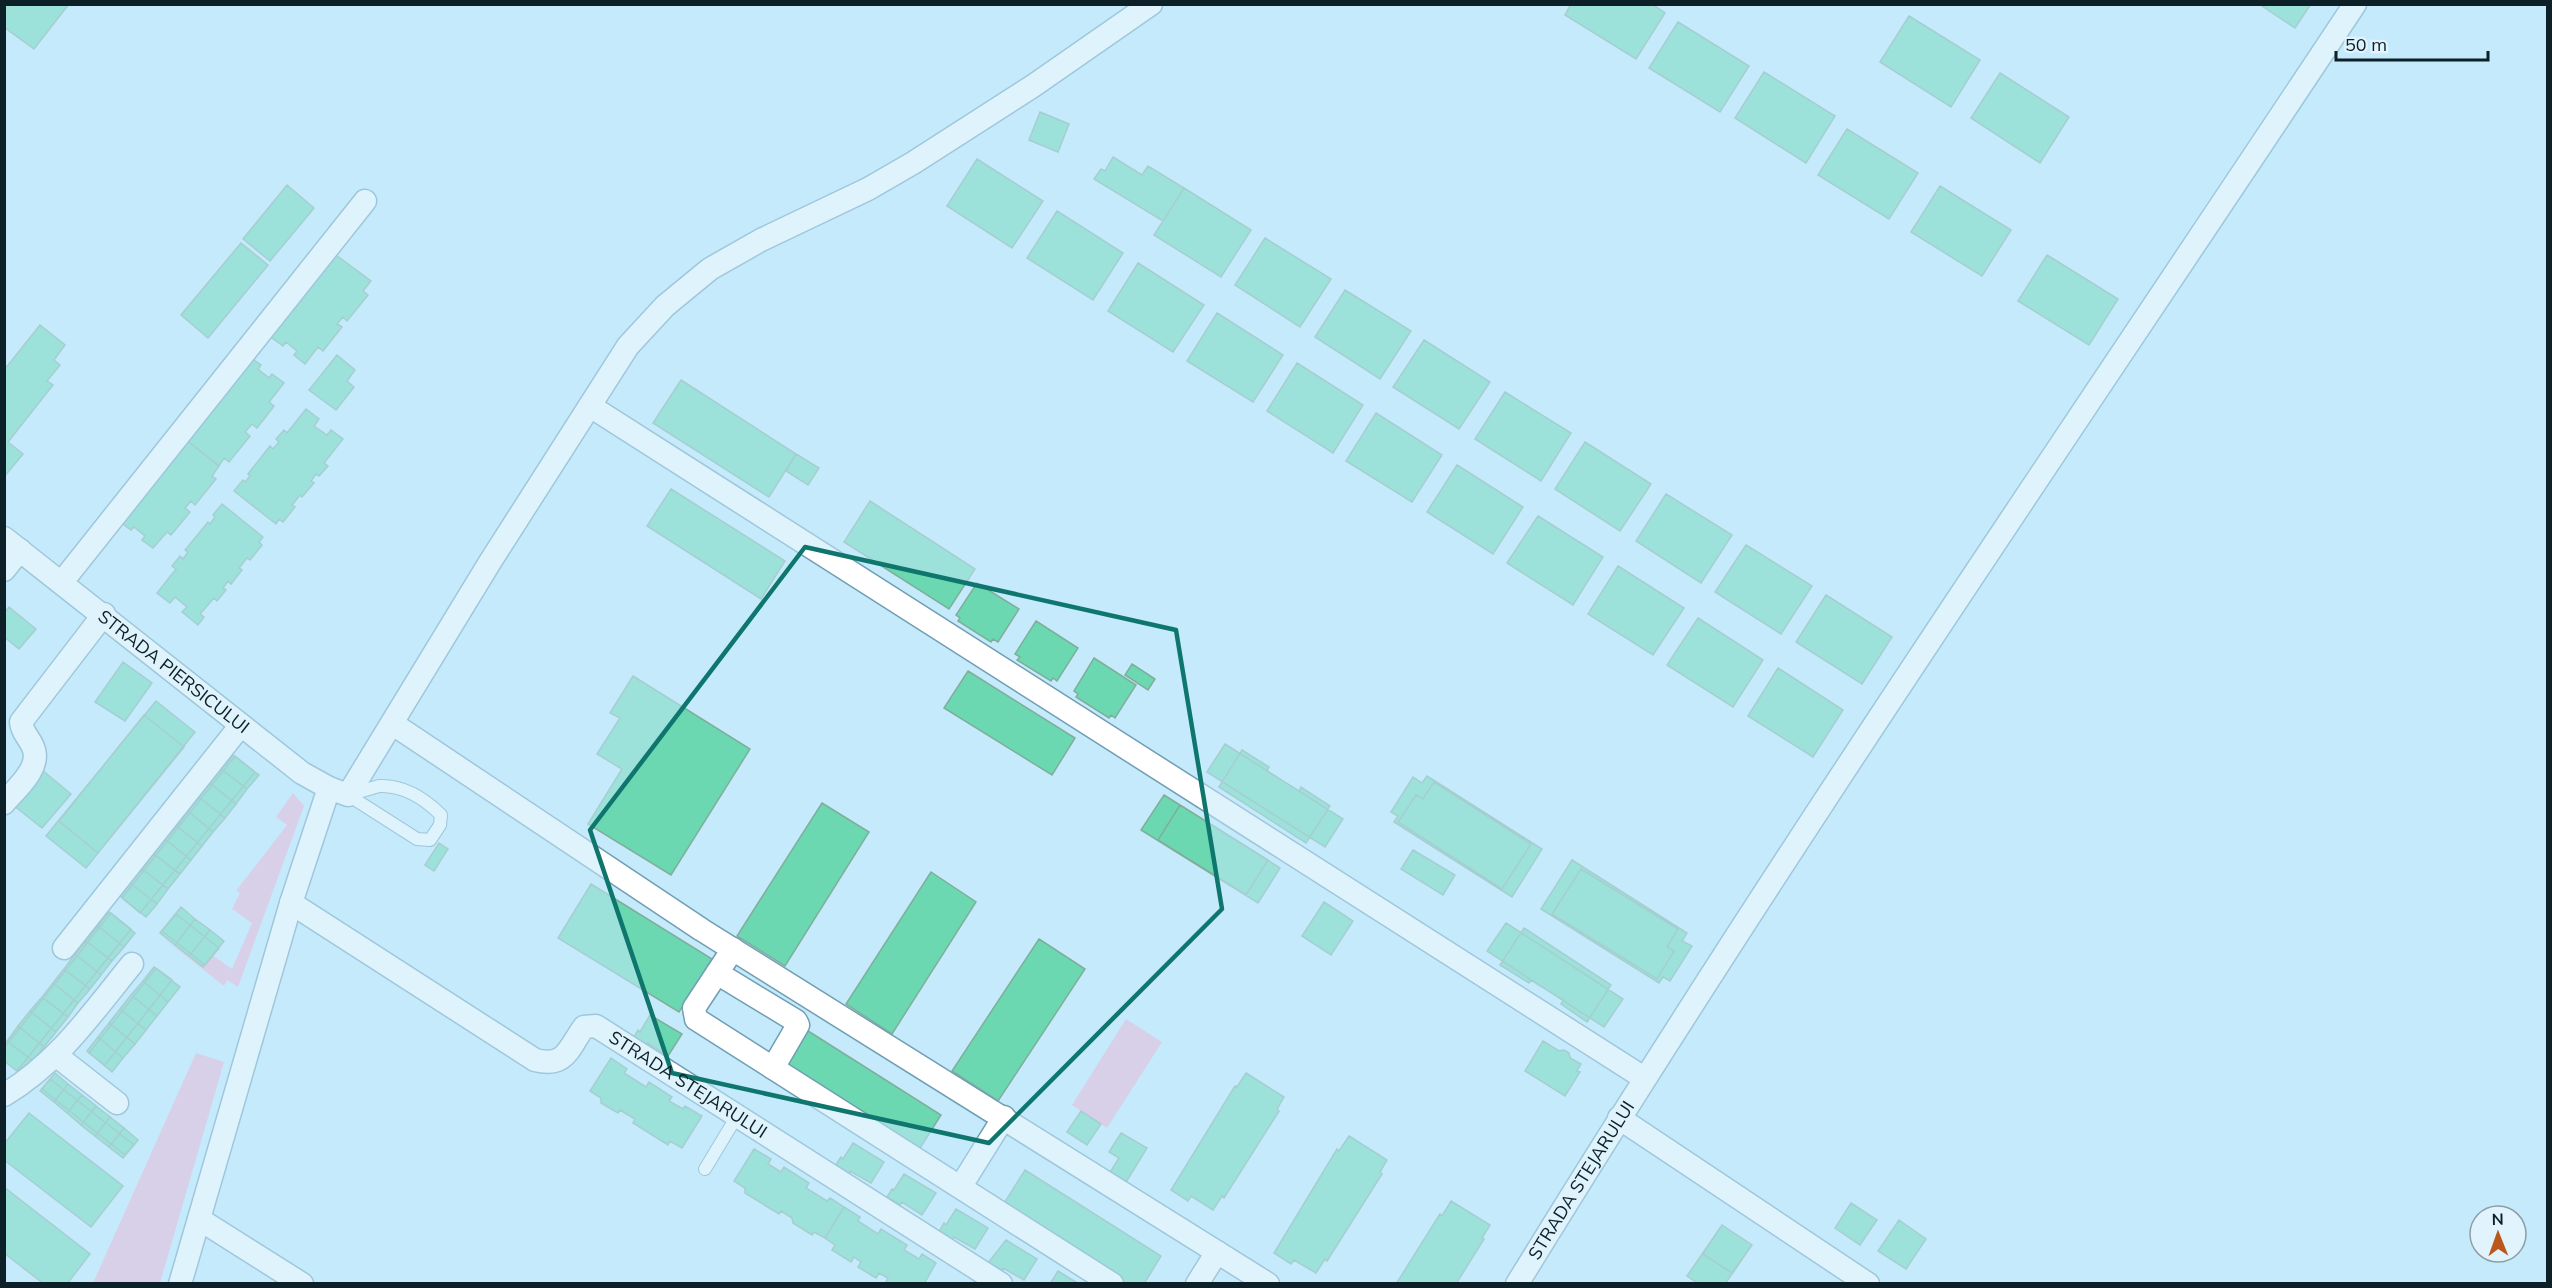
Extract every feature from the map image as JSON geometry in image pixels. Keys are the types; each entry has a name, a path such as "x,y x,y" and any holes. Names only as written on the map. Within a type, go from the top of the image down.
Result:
{"street":[{"path":"180,1284 291,903 339,792 393,724 490,562 628,346 665,306 710,269 761,240 868,189 913,163 1034,86 1151,4"},
{"name":"STRADA STEJARULUI","path":"1517,1284 1644,1078 1923,648 2117,364 2355,4"},
{"path":"62,582 364,201"},
{"path":"590,406 1644,1078"},
{"name":"STRADA PIERSICULUI","path":"11,554 62,582 302,773 339,792"},
{"path":"4,803 34,766 37,755 30,740 22,731 21,722 104,614"},
{"path":"393,724 734,949 1268,1284"},
{"path":"64,948 241,725"},
{"name":"STRADA STEJARULUI","path":"291,903 535,1060 553,1063 561,1061 584,1027 596,1026 1001,1284"},
{"path":"734,949 694,1008 696,1019 1112,1284"},
{"path":"4,1095 38,1073 57,1056 132,964"},
{"path":"717,973 796,1021 798,1025 773,1068"},
{"path":"57,1056 117,1103"},
{"path":"961,1186 1004,1117"},
{"path":"1619,1118 1868,1284"},
{"path":"199,1219 302,1284"},
{"path":"1197,1284 1217,1252"}],"lane":[{"path":"379,786 391,786 405,790 433,806 441,815 440,825 430,840 417,839 339,792 379,786"},
{"path":"705,1169 737,1116"}],"highlighted area":[{"path":"805,547 1176,630 1222,909 989,1143 672,1073 590,830"}],"shaded area":[{"path":"293,793 304,806 238,987 227,980 224,986 159,935 203,967 212,955 232,969 252,923 232,909 240,893 236,891 287,825 276,817"},
{"path":"1126,1019 1162,1042 1107,1128 1072,1105"},
{"path":"196,1053 224,1062 160,1283 93,1283"}],"building":[{"path":"4,4 69,4 34,49 4,27"},
{"path":"1571,4 1652,4 1665,13 1636,59 1565,15"},
{"path":"2259,4 2311,4 2295,28"},
{"path":"1909,16 1980,60 1951,107 1880,62"},
{"path":"1678,22 1749,66 1720,112 1649,68"},
{"path":"1764,72 1835,116 1806,163 1735,118"},
{"path":"2000,73 2069,117 2040,163 1971,118"},
{"path":"1040,112 1069,124 1058,152 1029,140"},
{"path":"1847,129 1918,173 1889,219 1818,175"},
{"path":"1113,157 1142,175 1148,166 1184,188 1163,221 1094,179 1101,169 1105,171"},
{"path":"977,159 1043,201 1012,248 947,206"},
{"path":"287,185 314,208 270,261 243,239"},
{"path":"1940,186 2011,230 1982,276 1911,232"},
{"path":"1184,188 1251,230 1221,277 1154,235"},
{"path":"1057,211 1123,253 1093,300 1027,258"},
{"path":"1265,238 1331,279 1300,327 1235,285"},
{"path":"241,243 268,265 208,338 181,315"},
{"path":"336,255 371,281 363,291 368,295 347,321 343,317 337,324 342,327 323,351 318,347 305,364 294,355 297,351 286,342 283,346 271,337"},
{"path":"2047,255 2118,299 2089,345 2018,301"},
{"path":"1138,263 1204,305 1173,352 1108,311"},
{"path":"1345,290 1411,331 1380,379 1315,337"},
{"path":"1217,313 1283,355 1253,402 1187,361"},
{"path":"40,325 65,345 54,360 60,365 47,381 53,385 8,442 23,454 4,477 4,370"},
{"path":"1424,340 1490,382 1459,429 1393,387"},
{"path":"337,355 355,370 347,381 354,387 336,410 309,390"},
{"path":"250,357 261,365 258,369 269,378 272,374 284,383 269,402 274,406 257,428 252,424 245,432 250,436 229,462 224,458 219,466 185,439"},
{"path":"1297,363 1363,405 1333,453 1267,411"},
{"path":"681,380 796,454 769,497 653,423"},
{"path":"1505,392 1571,433 1541,481 1475,439"},
{"path":"306,409 319,419 314,426 327,435 331,430 343,439 324,463 328,466 319,476 316,474 311,481 314,483 292,505 295,507 283,522 279,519 276,524 234,491 243,480 245,482 250,476 248,474 270,446 273,449 279,442 276,439 284,430 287,433"},
{"path":"1376,413 1442,455 1412,502 1346,461"},
{"path":"185,439 219,466 212,476 216,479 195,505 191,501 185,508 190,512 171,535 167,532 153,548 142,540 145,536 134,527 131,530 119,521"},
{"path":"1585,442 1651,484 1620,531 1555,489"},
{"path":"796,454 819,468 808,485 786,471"},
{"path":"1457,465 1523,507 1493,554 1427,512"},
{"path":"671,489 785,561 761,599 647,526"},
{"path":"1666,494 1732,535 1701,583 1636,541"},
{"path":"870,501 975,569 949,609 844,542"},
{"path":"222,504 263,537 259,542 262,545 250,560 247,558 239,568 242,570 231,584 228,581 223,588 226,590 217,601 214,598 200,614 204,617 198,625 182,612 187,607 175,597 170,603 157,593 176,569 172,566 180,556 183,559 188,552 185,550 208,522 210,524 215,517 213,515"},
{"path":"1538,516 1603,557 1573,605 1507,563"},
{"path":"1746,545 1812,586 1781,634 1715,592"},
{"path":"1618,566 1684,608 1653,655 1588,614"},
{"path":"977,583 1019,609 998,642 993,639 991,642 958,621 960,618 956,615"},
{"path":"1826,595 1892,637 1862,684 1796,642"},
{"path":"9,607 36,629 19,649 4,637 4,613"},
{"path":"1698,618 1763,660 1733,707 1667,665"},
{"path":"1036,621 1078,648 1057,681 1053,678 1051,681 1017,660 1020,657 1015,654"},
{"path":"1094,658 1136,685 1115,718 1111,715 1109,718 1076,697 1078,694 1074,691"},
{"path":"123,662 152,683 125,721 95,702"},
{"path":"1132,664 1155,679 1148,690 1125,675"},
{"path":"1778,668 1843,710 1813,757 1748,716"},
{"path":"968,671 1075,738 1052,775 944,708"},
{"path":"633,676 750,749 671,875 588,824 622,769 597,754 620,718 610,713"},
{"path":"156,701 195,732 86,868 46,836"},
{"path":"144,715 184,747 98,853 59,821"},
{"path":"1225,744 1343,819 1325,847 1207,772"},
{"path":"1242,750 1269,767 1267,771 1299,791 1301,787 1330,806 1306,843 1219,787"},
{"path":"233,755 259,775 247,789 221,769"},
{"path":"235,756 255,772 140,913 122,898"},
{"path":"221,769 247,789 236,804 210,783"},
{"path":"42,770 71,794 42,828 13,805"},
{"path":"1427,776 1542,849 1512,897 1394,822 1398,816 1391,812 1413,777 1422,783"},
{"path":"1434,782 1531,844 1502,889 1398,822 1416,795 1423,799"},
{"path":"210,783 236,804 225,818 199,797"},
{"path":"1164,795 1280,868 1258,903 1141,830"},
{"path":"199,797 225,818 213,832 188,811"},
{"path":"822,803 869,832 785,966 737,936"},
{"path":"1180,805 1268,860 1246,895 1158,840"},
{"path":"188,811 213,832 202,846 177,826"},
{"path":"177,826 202,846 191,860 165,839"},
{"path":"165,839 191,860 180,874 154,854"},
{"path":"439,843 448,849 434,871 425,865"},
{"path":"1413,850 1455,875 1443,895 1401,869"},
{"path":"154,854 180,874 168,889 142,869"},
{"path":"1572,860 1687,933 1682,941 1692,946 1670,981 1663,977 1659,983 1541,909"},
{"path":"142,869 168,889 157,904 130,883"},
{"path":"1581,869 1678,929 1667,947 1674,951 1657,979 1552,914"},
{"path":"931,872 976,902 892,1034 846,1004"},
{"path":"130,883 157,904 146,917 120,896"},
{"path":"591,884 712,959 679,1012 558,938"},
{"path":"1324,902 1353,921 1331,955 1302,936"},
{"path":"181,907 195,919 175,945 160,933"},
{"path":"109,912 135,933 124,947 98,926"},
{"path":"111,913 131,929 17,1071 4,1061 4,1048"},
{"path":"176,914 219,948 205,965 162,931"},
{"path":"195,919 210,930 189,956 175,945"},
{"path":"1506,923 1623,999 1604,1027 1487,951"},
{"path":"98,926 124,947 112,961 86,941"},
{"path":"1524,928 1611,985 1587,1022 1561,1004 1563,1000 1531,980 1529,983 1500,965"},
{"path":"210,930 224,941 203,967 189,956"},
{"path":"1039,939 1085,969 998,1101 952,1071"},
{"path":"86,941 112,961 101,975 75,954"},
{"path":"75,954 101,975 90,989 64,969"},
{"path":"154,967 180,987 168,1002 143,981"},
{"path":"156,968 172,980 105,1065 89,1053"},
{"path":"64,969 90,989 78,1003 53,983"},
{"path":"143,981 168,1002 157,1016 131,995"},
{"path":"53,983 78,1003 68,1017 42,997"},
{"path":"131,995 157,1016 146,1030 120,1009"},
{"path":"42,997 68,1017 56,1032 30,1011"},
{"path":"120,1009 146,1030 135,1044 109,1023"},
{"path":"30,1011 56,1032 44,1047 18,1026"},
{"path":"650,1015 682,1034 668,1056 647,1043 646,1046 633,1039"},
{"path":"109,1023 135,1044 123,1058 98,1037"},
{"path":"18,1026 44,1047 33,1061 7,1041"},
{"path":"805,1029 941,1115 917,1153 781,1067"},
{"path":"98,1037 123,1058 112,1072 87,1051"},
{"path":"7,1041 33,1061 22,1075 4,1061 4,1043"},
{"path":"1543,1041 1559,1051 1564,1050 1569,1053 1570,1058 1581,1064 1577,1071 1580,1072 1565,1096 1525,1071"},
{"path":"611,1058 627,1069 624,1073 646,1087 649,1082 672,1097 669,1101 683,1109 685,1106 702,1116 682,1148 670,1141 668,1145 633,1123 635,1119 620,1110 618,1113 601,1103 601,1098 590,1091"},
{"path":"55,1073 68,1084 54,1102 40,1091"},
{"path":"1246,1073 1284,1097 1277,1109 1279,1111 1224,1198 1222,1196 1213,1210 1191,1196 1188,1201 1171,1190 1235,1086 1237,1087"},
{"path":"50,1079 134,1145 125,1155 42,1089"},
{"path":"68,1084 82,1095 67,1113 54,1102"},
{"path":"82,1095 96,1106 81,1125 67,1113"},
{"path":"96,1106 110,1117 95,1136 81,1125"},
{"path":"1081,1111 1101,1124 1087,1145 1067,1132"},
{"path":"29,1113 123,1186 91,1227 4,1160 4,1144"},
{"path":"110,1117 124,1128 109,1147 95,1136"},
{"path":"124,1128 138,1140 123,1158 109,1147"},
{"path":"1121,1133 1147,1148 1125,1184 1109,1174 1119,1158 1109,1152"},
{"path":"1349,1136 1387,1160 1380,1172 1382,1174 1327,1261 1325,1259 1316,1273 1294,1260 1291,1264 1274,1253 1337,1149 1339,1151"},
{"path":"853,1143 884,1162 871,1183 850,1171 849,1174 835,1166 841,1157 843,1159"},
{"path":"754,1149 771,1159 768,1164 781,1172 784,1167 809,1183 806,1188 827,1201 830,1198 844,1207 825,1238 814,1232 812,1235 793,1223 792,1218 781,1211 779,1214 745,1193 745,1188 734,1181"},
{"path":"1025,1170 1161,1256 1144,1284 1121,1284 1001,1208"},
{"path":"904,1174 936,1193 922,1215 902,1202 900,1205 887,1197"},
{"path":"4,1187 90,1254 67,1284 44,1284 4,1253"},
{"path":"1451,1201 1490,1225 1456,1284 1396,1284 1440,1214 1442,1216"},
{"path":"1851,1203 1877,1220 1860,1245 1835,1228"},
{"path":"844,1207 860,1217 858,1221 878,1234 881,1229 907,1245 904,1250 919,1259 922,1254 936,1263 924,1284 885,1284 888,1278 879,1273 876,1278 858,1267 861,1262 854,1257 851,1262 832,1250 835,1245 825,1238"},
{"path":"956,1209 988,1228 975,1249 954,1237 952,1240 939,1232"},
{"path":"1899,1220 1926,1239 1906,1269 1878,1251"},
{"path":"1722,1225 1752,1245 1725,1284 1699,1284 1687,1276"},
{"path":"1722,1225 1752,1245 1732,1273 1703,1254"},
{"path":"1006,1240 1037,1259 1024,1280 1003,1268 1001,1271 988,1263"},
{"path":"1058,1271 1079,1284 1050,1284"}]}
